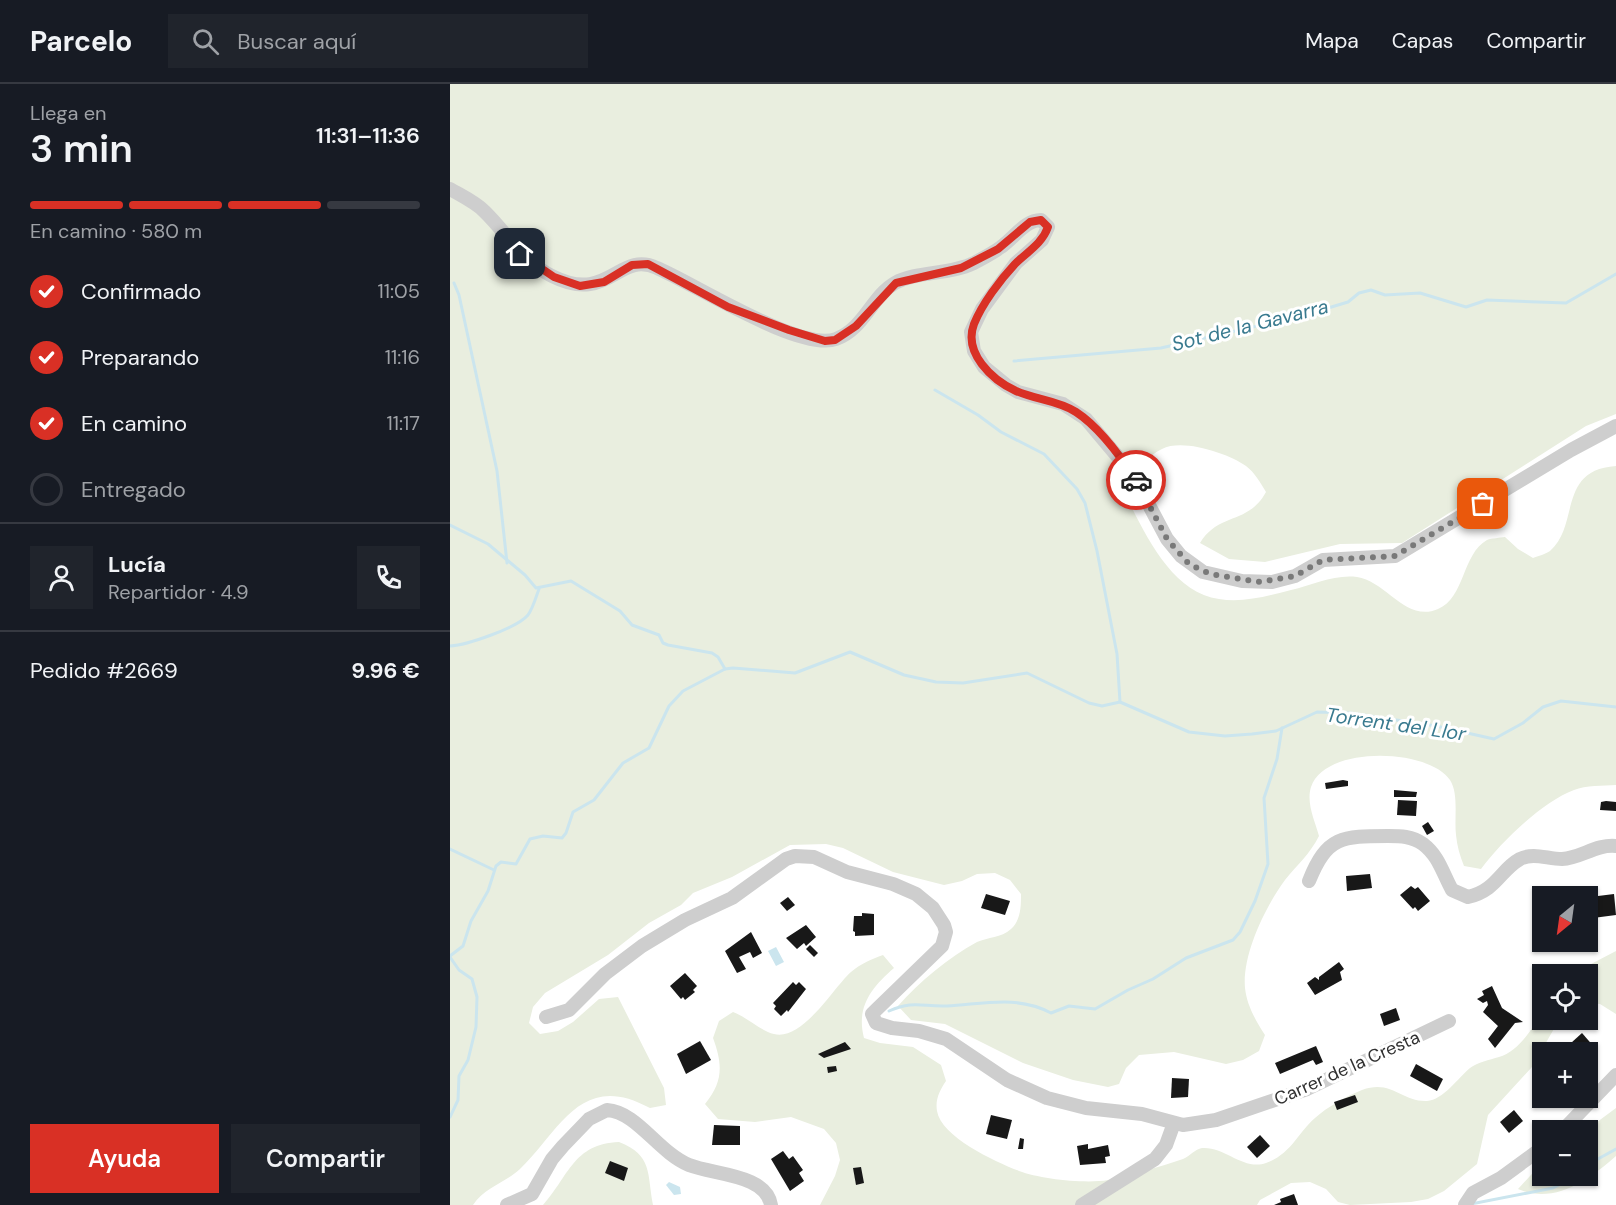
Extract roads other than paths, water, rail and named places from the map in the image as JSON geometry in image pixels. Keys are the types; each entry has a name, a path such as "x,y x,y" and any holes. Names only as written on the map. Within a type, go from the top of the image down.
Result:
{"street":[{"path":"450,189 482,209 520,254 554,277 580,286 592,285 604,282 632,265 648,264 728,307 825,341 835,340 856,326 896,283 967,266 998,249 1030,222 1041,220 1048,227 1042,240 1009,272 975,321 971,340 974,351 984,367 1006,385 1018,392 1063,404 1086,419 1133,476 1167,539 1181,556 1203,572 1222,577 1272,582 1295,576 1323,560 1395,556 1571,450 1616,426"},
{"path":"1309,881 1323,851 1338,840 1352,836 1404,837 1418,841 1438,860 1452,890 1468,897 1489,889 1523,858 1532,855 1571,857 1590,849 1616,846"},
{"name":"Carrer de la Cresta","path":"546,1017 569,1010 605,974 642,946 685,920 732,898 786,859 804,855 847,872 906,888 926,900 944,925 946,932 942,946 872,1014 876,1023 883,1027 920,1031 946,1040 1007,1080 1047,1098 1086,1108 1142,1114 1183,1125 1216,1120 1264,1106 1333,1078 1449,1021"},
{"path":"1573,1120 1616,1075"},
{"path":"507,1205 532,1194 552,1159 563,1146 589,1119 607,1110 626,1114 663,1149 682,1162 754,1182 768,1194 771,1205"},
{"path":"1082,1205 1155,1159 1166,1145 1174,1123"},
{"path":"1465,1205 1473,1193 1501,1178 1532,1155"}],"water":[{"path":"776,947 784,962 776,966 768,951"},
{"path":"669,1182 680,1187 681,1194 674,1195 666,1185"}],"waterway":[{"name":"Sot de la Gavarra","path":"1014,361 1161,348 1305,315 1348,302 1359,293 1371,290 1385,295 1420,293 1466,307 1487,300 1566,303 1616,274"},
{"path":"454,283 459,295 497,471 507,563"},
{"path":"935,390 978,415 1001,432 1044,454 1077,489 1085,503 1097,551 1117,654 1120,702"},
{"path":"450,525 488,544 525,575 536,588 571,581 620,611 632,625 659,635 663,643 712,653 718,657 725,669"},
{"path":"450,646 491,635 522,620 530,612 539,589"},
{"name":"Torrent del Llor","path":"450,956 463,946 471,921 488,891 496,866 501,862 516,864 530,839 543,836 562,838 573,812 594,800 623,763 649,748 669,706 683,691 725,669 795,673 850,652 904,675 936,682 963,683 1027,673 1089,703 1102,706 1120,702 1189,732 1225,736 1276,731 1317,712 1350,713 1436,726 1494,739 1523,723 1543,707 1561,701 1616,707"},
{"path":"889,1011 912,1005 947,1006 1000,1002 1026,1004 1051,1013 1069,1006 1095,1009 1153,979 1186,958 1233,940 1240,932 1255,901 1268,864 1264,798 1277,759 1282,728"},
{"path":"450,849 494,870"},
{"path":"450,957 459,970 472,979 477,997 476,1027 468,1060 459,1076 458,1100 450,1117"},
{"path":"1598,1159 1616,1149"},
{"path":"1471,1204 1557,1186"}]}
